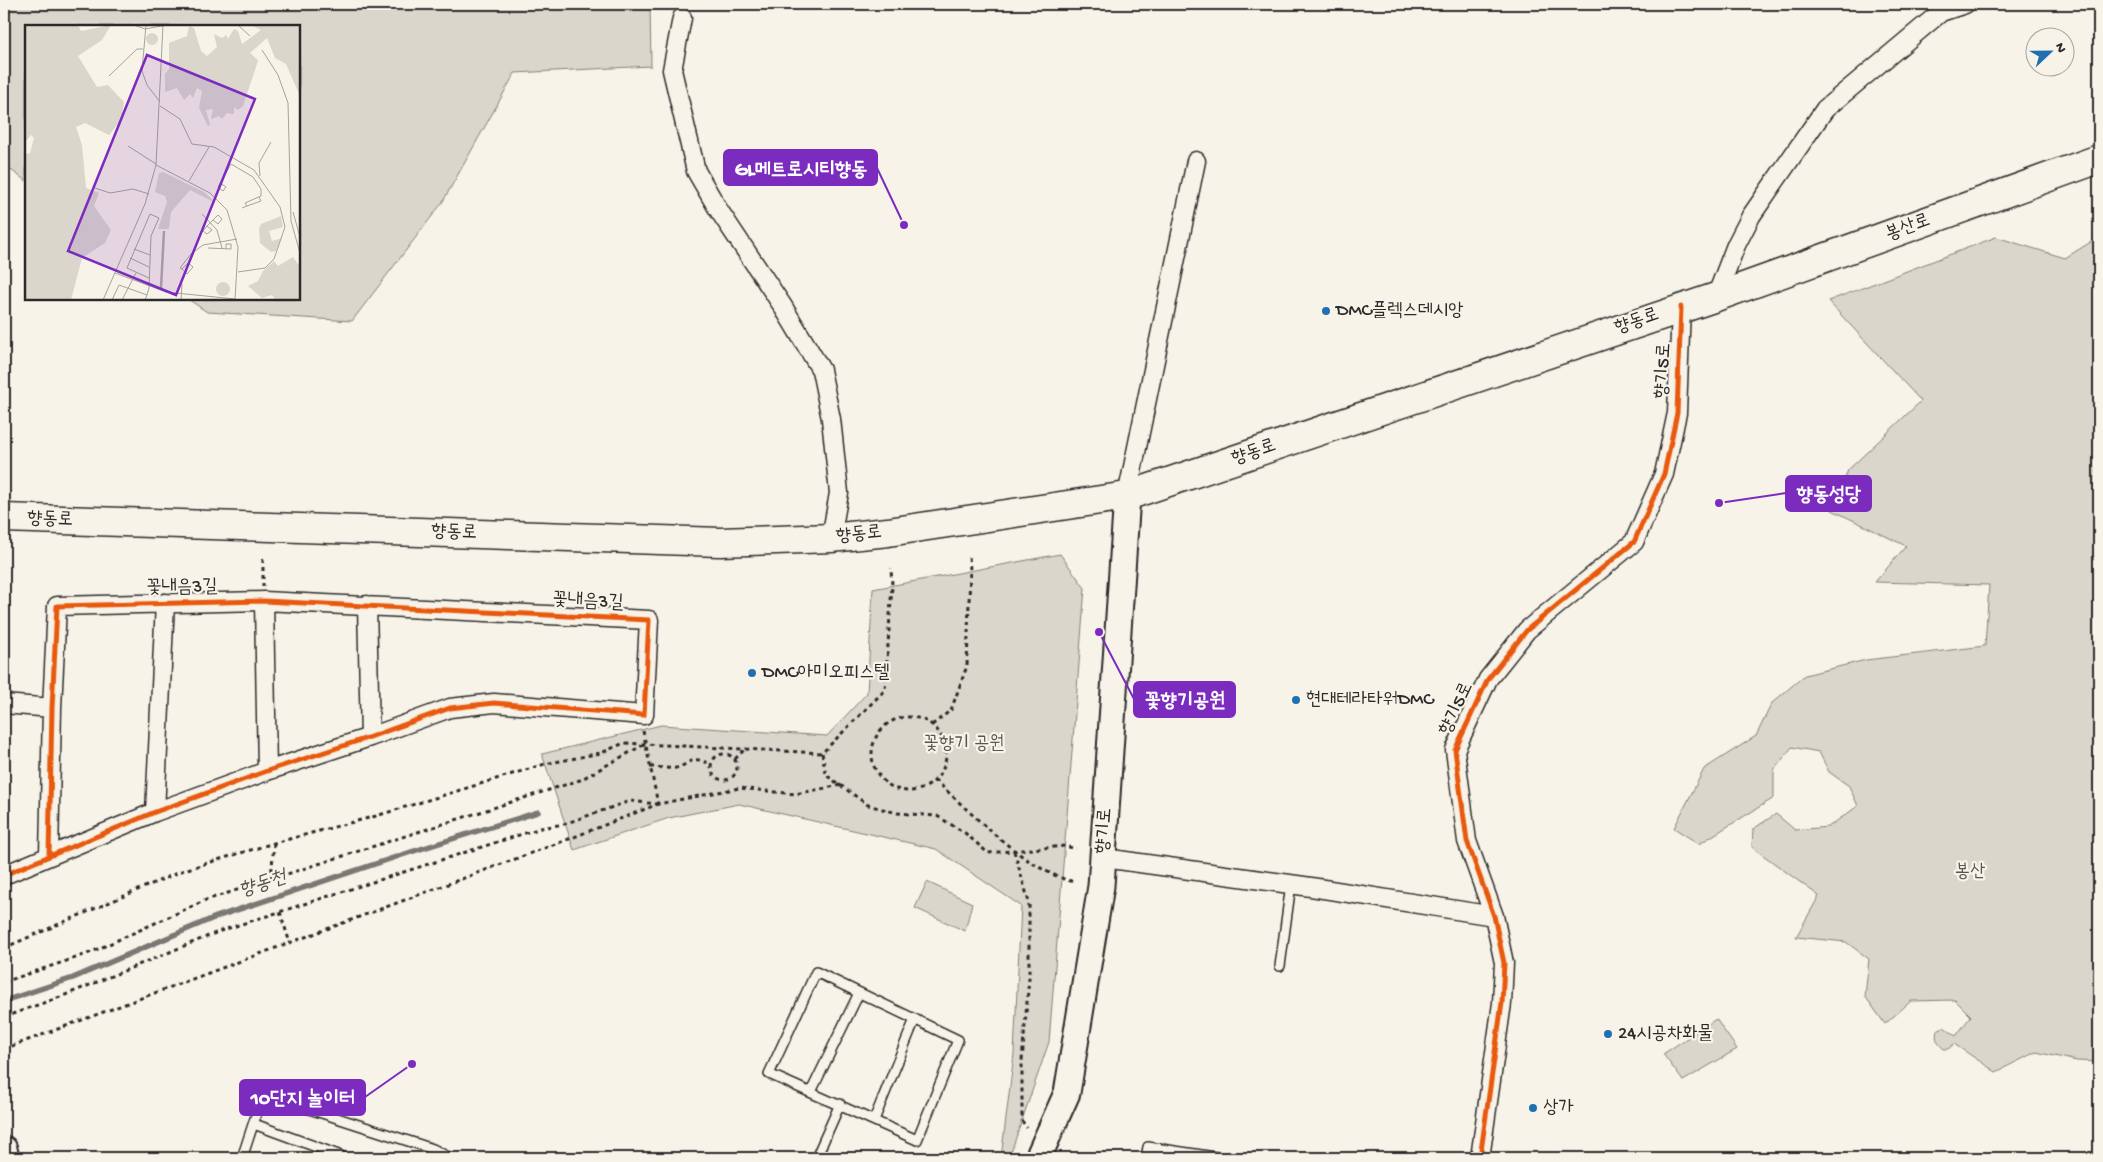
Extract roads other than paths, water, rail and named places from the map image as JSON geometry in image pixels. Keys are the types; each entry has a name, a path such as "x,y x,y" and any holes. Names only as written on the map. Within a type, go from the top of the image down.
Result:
{"main road":[{"name":"봉산로","path":"1681,307 1716,297 2099,159"},
{"name":"향동로","path":"4,518 720,542 831,538 888,532 1128,496 1681,307"},
{"name":"향기로","path":"1038,1158 1066,1093 1092,950 1104,858 1128,496"},
{"path":"4,1149 6,1158"}],"street":[{"path":"1716,297 1736,245 1751,216 1825,109 1940,12 1965,4"},
{"path":"682,18 672,70 696,171 718,209 782,305 820,370 831,419 839,493 831,538"},
{"path":"1128,496 1196,161"},
{"name":"향기5로","path":"1480,1158 1502,1003 1504,963 1494,916 1467,841 1454,750 1488,679 1527,630 1634,542 1664,474 1677,413 1681,307"},
{"path":"264,601 266,771"},
{"name":"꽃내음3길","path":"49,856 52,708 58,606 264,601 649,620 644,715 494,703 450,708 370,737"},
{"name":"꽃내음3길","path":"155,812 165,603"},
{"path":"4,875 155,812 266,771 370,737 367,605"},
{"path":"4,704 52,708"},
{"path":"1104,858 1291,884 1494,916"}],"lane":[{"path":"1280,966 1291,884"},
{"path":"816,972 859,993 958,1040 917,1140 840,1104 769,1074 816,972"},
{"path":"811,1092 859,993"},
{"path":"874,1120 915,1019"},
{"path":"242,1158 262,1094 433,1149 450,1158"},
{"path":"816,1158 840,1104"},
{"path":"254,1124 341,1156 340,1158"},
{"path":"1146,1158 1148,1147 1193,1156 1222,1158"}],"waterway":[{"name":"향동천","path":"4,1001 73,978 216,917 538,812"}],"place":[{"name":"GL메트로시티향동","path":"904,225"},
{"name":"DMC플렉스데시앙","path":"1326,311"},
{"name":"향동성당","path":"1719,503"},
{"name":"꽃향기공원","path":"1099,632"},
{"name":"DMC아미오피스텔","path":"752,673"},
{"name":"현대테라타워DMC","path":"1296,700"},
{"name":"24시공차화물","path":"1608,1034"},
{"name":"10단지 놀이터","path":"412,1064"},
{"name":"상가","path":"1533,1108"}],"park label":[{"name":"꽃향기 공원","path":"964,744"},
{"name":"봉산","path":"1970,872"}]}
